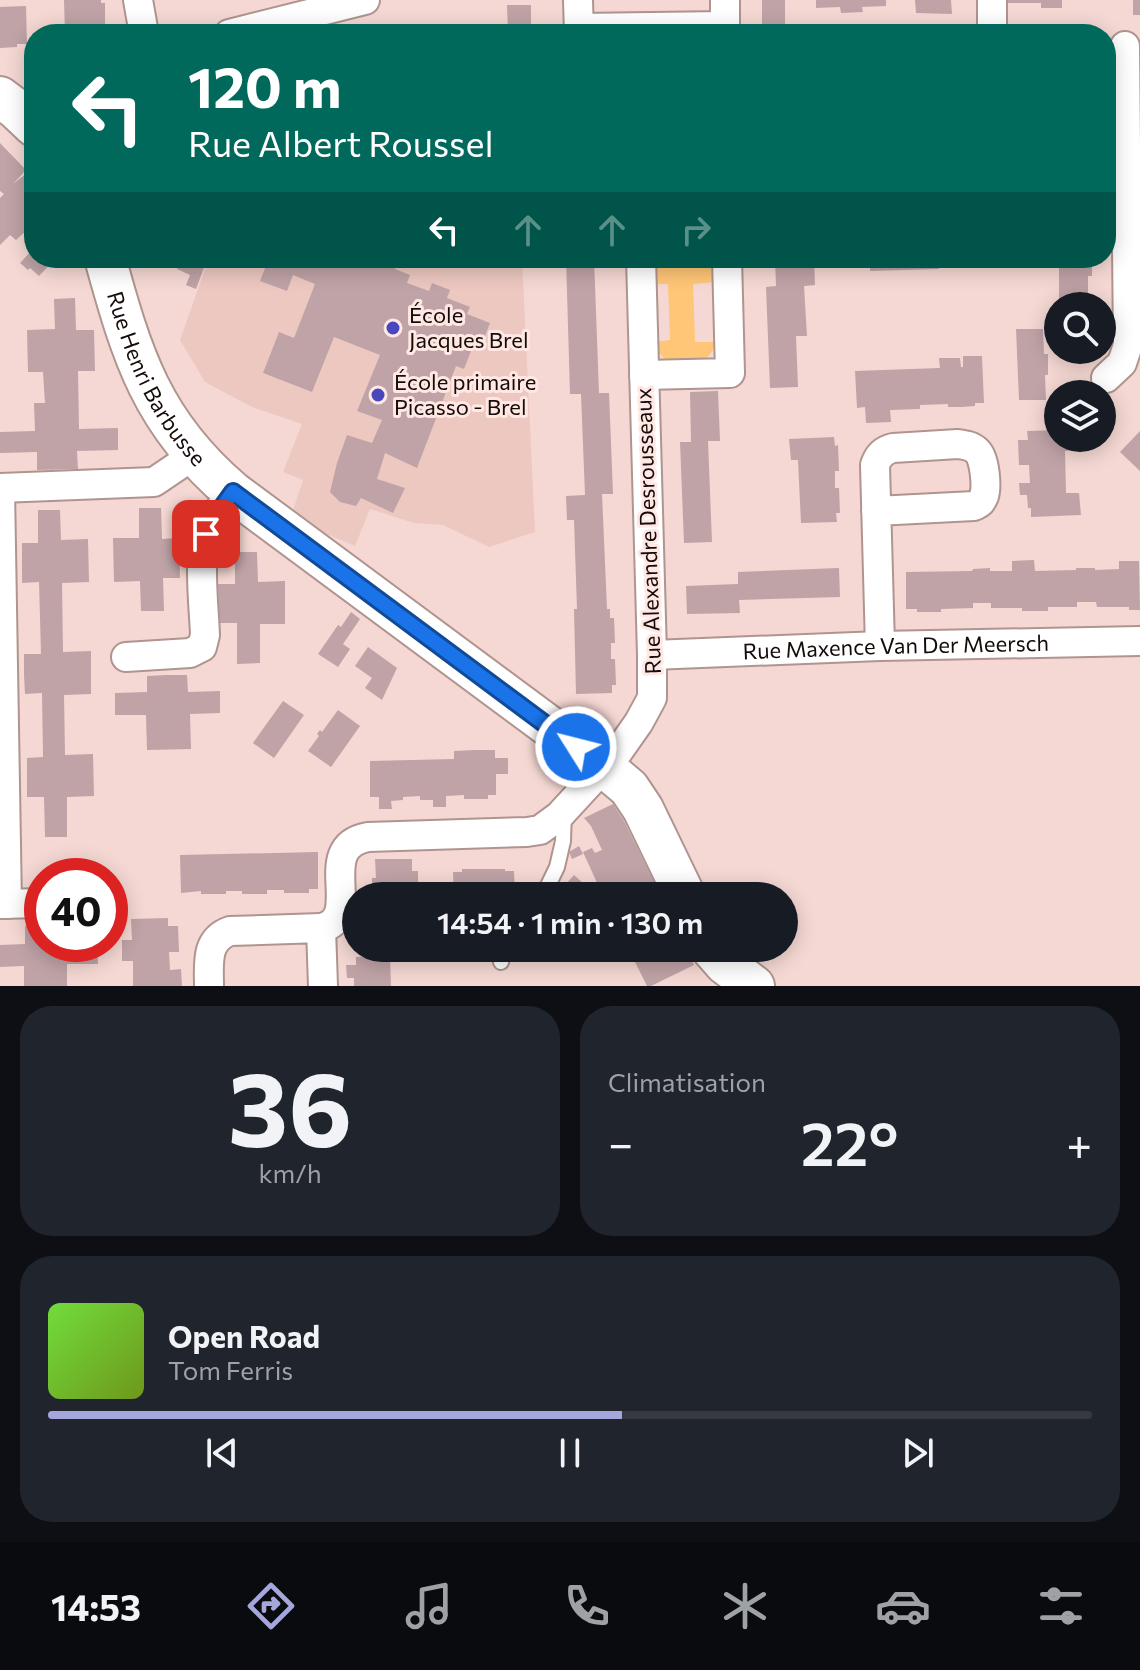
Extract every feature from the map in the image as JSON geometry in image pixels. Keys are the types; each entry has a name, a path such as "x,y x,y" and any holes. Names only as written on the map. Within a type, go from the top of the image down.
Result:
{"street":[{"path":"138,0 142,24"},
{"path":"269,24 365,0"},
{"path":"578,0 579,24"},
{"path":"725,0 725,24"},
{"path":"992,0 992,24"},
{"path":"1106,378 1122,363 1128,345 1124,45"},
{"path":"0,97 24,117"},
{"name":"Rue Henri Barbusse","path":"108,268 139,367 165,416 194,455 233,492 629,788 643,809 678,882"},
{"name":"Rue Alexandre Desrousseaux","path":"321,928 335,922 340,913 341,859 344,850 359,839 540,830 564,811 618,752 652,698 641,268"},
{"name":"Rue Alexandre Desrousseaux","path":"644,375 730,373 727,268"},
{"path":"24,903 4,904 0,488 154,482 194,455"},
{"path":"126,657 183,654 202,647 205,635 202,561 206,534 233,492"},
{"path":"876,511 880,646"},
{"name":"Rue Maxence Van Der Meersch","path":"652,655 880,646 1140,641"},
{"path":"209,986 210,949 222,934 230,931 321,928 323,986"},
{"path":"716,962 726,986"},
{"path":"723,962 754,986"}],"lane":[{"path":"550,882 563,841 564,811"}],"shaded area":[{"name":"École primaire Picasso - Brel","path":"205,268 522,268 535,532 489,547 443,525 414,523 370,509 355,546 291,516 303,480 283,472 302,424 252,407 205,382 180,340"},
{"path":"658,268 710,268 714,282 693,284 695,342 716,342 704,361 668,363 654,347 653,342 670,340 668,284 651,284"}],"building":[{"path":"64,0 101,0 105,3 105,24 65,24"},
{"path":"762,0 785,0 785,24 762,24"},
{"path":"816,0 886,0 886,6 862,7 863,12 841,13 840,7 816,8"},
{"path":"915,0 951,0 952,14 916,13"},
{"path":"1003,0 1062,0 1062,8 1041,8 1041,3 1003,3"},
{"path":"1133,0 1140,0 1140,15 1133,15"},
{"path":"507,5 531,5 531,24 508,24"},
{"path":"26,6 24,44 0,48 0,7"},
{"path":"0,143 24,168 13,184 24,175 24,233 16,240 10,235 0,245 0,198 4,194 0,191"},
{"path":"30,268 47,268 39,276"},
{"path":"204,268 196,289 186,285 190,275 177,269"},
{"name":"École Jacques Brel","path":"265,268 395,268 410,275 407,283 429,291 432,283 450,290 447,298 470,307 467,314 490,323 480,349 473,346 464,369 456,366 417,468 385,453 377,479 405,488 393,513 361,498 356,506 340,502 330,492 347,435 372,443 382,420 357,411 380,355 334,337 312,392 263,373 279,332 294,338 315,284 293,275 287,291 260,281"},
{"path":"566,268 594,268 599,393 609,393 613,494 602,494 607,609 610,609 610,618 614,618 615,643 611,643 611,659 615,659 616,685 612,685 612,693 576,694 574,520 567,520 566,496 585,495 581,394 570,394"},
{"path":"775,268 814,268 815,285 804,286 807,336 796,336 798,387 770,388 766,287 776,286"},
{"path":"870,268 939,268 939,269 870,271"},
{"path":"1059,268 1092,268 1092,276 1088,276 1088,292 1059,292"},
{"path":"75,298 76,330 94,330 95,371 78,371 79,429 118,428 118,450 77,451 78,469 37,470 37,452 0,453 0,432 35,431 34,403 45,403 43,372 28,372 27,330 55,329 54,299"},
{"path":"1016,329 1043,329 1044,364 1048,364 1044,400 1019,400"},
{"path":"963,356 982,356 984,403 962,407 920,405 920,409 890,410 891,422 866,423 865,407 857,408 855,371 940,368 939,358 960,358 963,367"},
{"path":"718,391 720,441 708,441 712,542 684,543 680,442 691,442 690,392"},
{"path":"1044,430 1044,452 1065,452 1066,493 1079,493 1081,515 1031,517 1027,495 1020,495 1019,483 1030,483 1029,465 1019,465 1018,440 1028,440 1027,431"},
{"path":"1140,431 1140,471 1120,452"},
{"path":"834,437 835,446 838,445 839,471 835,471 840,513 836,513 837,522 801,523 798,460 791,460 789,439"},
{"path":"139,508 161,508 162,539 179,538 180,578 163,578 164,611 141,611 140,581 114,582 113,538 139,538"},
{"path":"38,510 60,510 61,540 88,539 89,582 62,583 63,652 91,651 91,694 64,695 65,755 93,754 94,796 67,797 67,837 45,837 44,797 27,797 27,758 43,757 42,693 25,694 24,654 41,654 39,582 22,583 22,543 38,543"},
{"path":"235,552 257,552 258,582 285,581 285,624 260,624 260,663 237,664 237,623 219,623 218,584 235,584"},
{"path":"1034,560 1035,571 1119,569 1119,561 1139,561 1140,610 1097,607 1096,602 1077,602 1077,607 1048,607 1048,611 991,608 991,603 973,603 973,608 941,609 941,612 906,609 906,572 990,568 990,571 1012,571 1012,561"},
{"path":"839,568 840,597 739,600 740,613 687,614 686,586 738,584 738,572"},
{"path":"351,612 360,619 343,644 350,649 338,667 318,654"},
{"path":"368,647 397,668 382,700 365,688 372,678 355,666"},
{"path":"187,675 188,692 220,691 220,713 190,714 191,749 147,750 146,715 115,715 115,693 147,692 147,676"},
{"path":"283,701 304,715 274,758 253,743"},
{"path":"338,710 360,726 331,767 308,751 319,736 317,734 320,730 322,732"},
{"path":"495,750 495,758 508,758 508,774 496,774 496,795 488,795 488,799 446,796 446,807 433,807 433,800 420,800 420,796 403,797 403,800 391,801 392,809 379,809 379,797 370,797 370,761 454,759 454,751"},
{"path":"613,804 654,882 597,882 583,852 592,848 595,853 602,850 584,818"},
{"path":"579,846 583,854 572,859 569,852"},
{"path":"318,852 318,889 309,889 309,893 267,890 267,894 242,894 242,891 226,891 226,894 201,894 201,891 181,893 180,855"},
{"path":"375,859 412,859 412,871 418,871 418,882 372,882 372,878 376,878"},
{"path":"462,869 505,869 514,871 514,882 453,882 453,872 462,872"},
{"path":"574,875 582,882 568,882"},
{"path":"168,918 168,926 178,926 179,952 169,952 170,970 181,969 182,986 133,986 133,961 128,961 128,940 132,940 131,919"},
{"path":"24,944 24,962 98,964 67,964 67,986 24,986 24,966 0,967 0,945"},
{"path":"356,962 390,962 391,986 354,986 354,978 347,978 346,965 356,965"},
{"path":"635,962 693,962 694,965 647,986"}],"place":[{"name":"École Jacques Brel","path":"393,328"},
{"name":"École primaire Picasso - Brel","path":"378,395"}],"route":[{"path":"206,534 233,492 576,747"}]}
